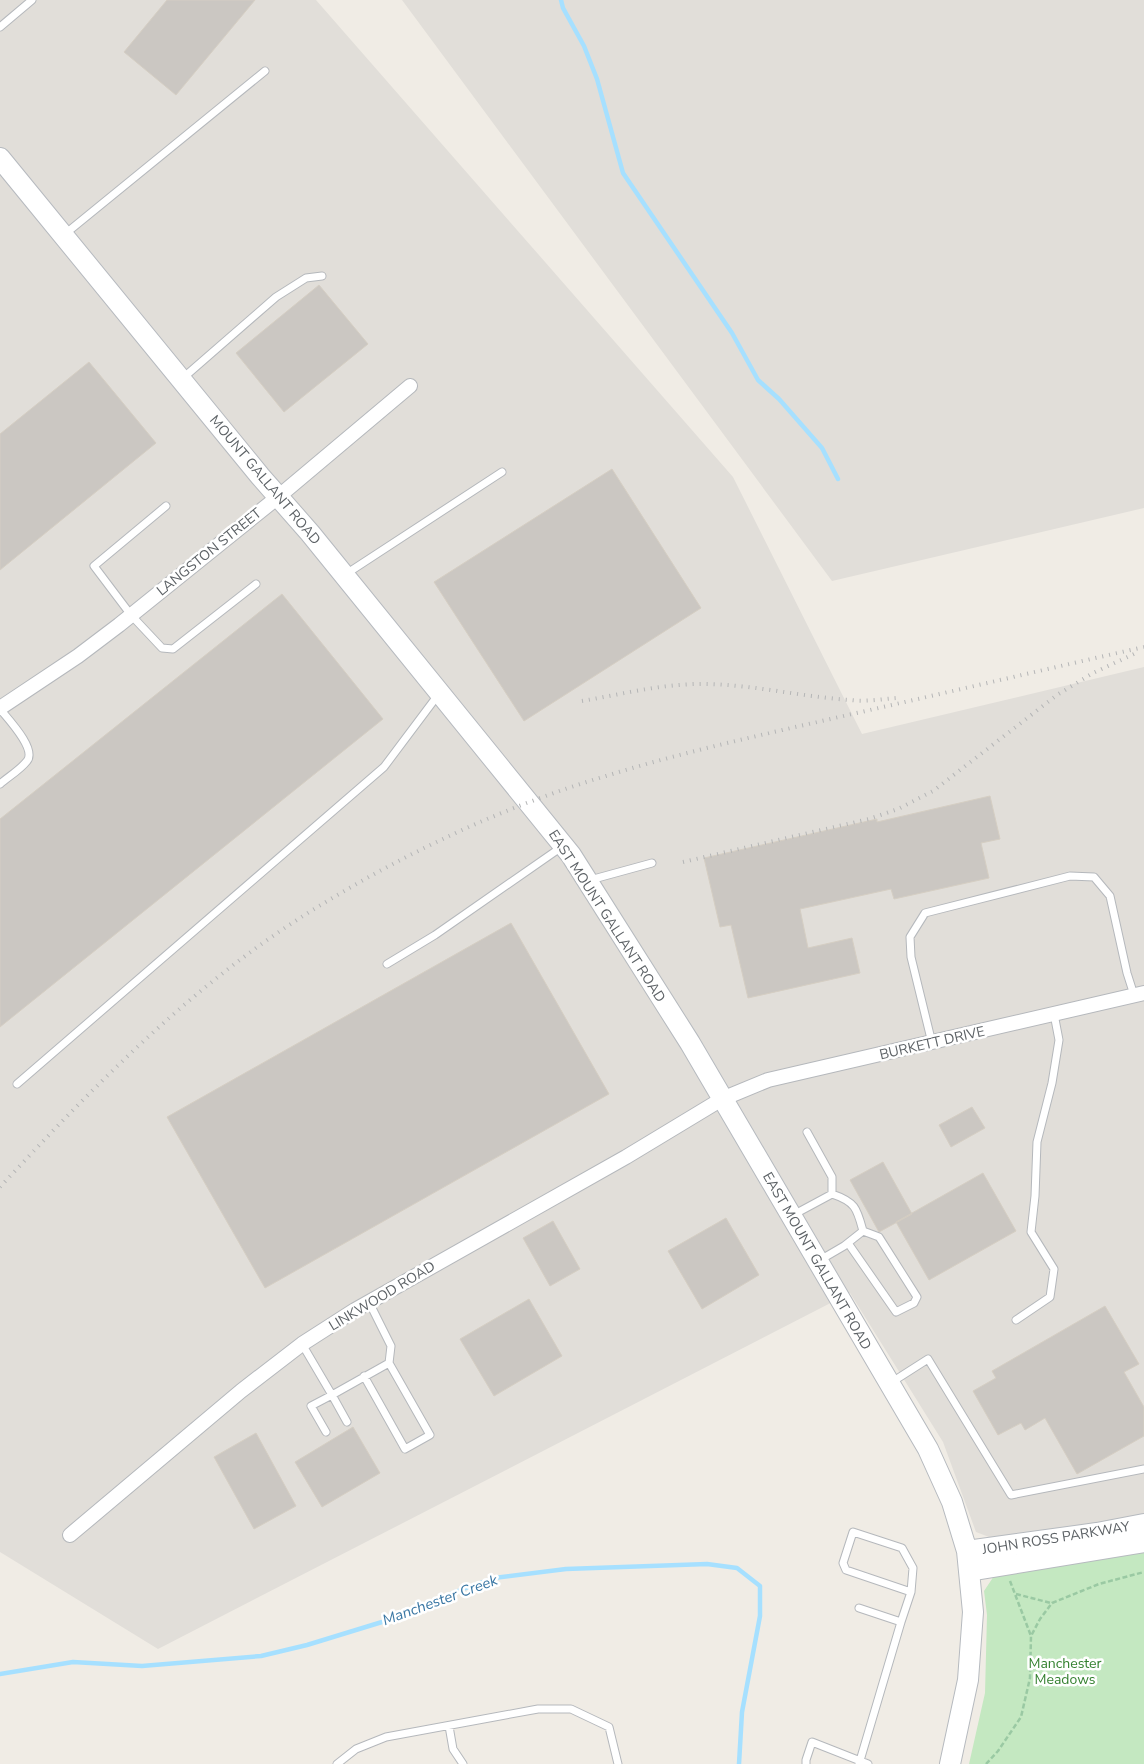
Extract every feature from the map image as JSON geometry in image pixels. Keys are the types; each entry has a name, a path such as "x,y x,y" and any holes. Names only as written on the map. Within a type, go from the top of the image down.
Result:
{"street":[{"name":"MOUNT GALLANT ROAD","path":"0,158 62,236 530,802"},
{"name":"LANGSTON STREET","path":"0,708 78,656 131,615 278,497 410,386"},
{"name":"EAST MOUNT GALLANT ROAD","path":"530,802 563,845 587,881 690,1043 928,1448 952,1502 968,1561 973,1612 968,1680 950,1764"},
{"name":"BURKETT DRIVE","path":"722,1099 768,1080 1139,994"},
{"name":"LINKWOOD ROAD","path":"70,1535 241,1391 302,1344 369,1302 626,1158 722,1099"},
{"name":"JOHN ROSS PARKWAY","path":"968,1561 1144,1524"},
{"name":"JOHN ROSS PARKWAY","path":"968,1561 1003,1566 1144,1542"}],"lane":[{"path":"0,27 32,0"},
{"path":"62,236 265,71"},
{"path":"181,380 276,297 306,278 322,276"},
{"path":"344,575 502,472"},
{"path":"166,506 94,566 131,615 162,648 173,649 256,584"},
{"path":"17,1084 384,767 440,693"},
{"path":"0,708 24,739 29,748 30,756 27,761 0,784"},
{"path":"387,964 435,935 563,845"},
{"path":"587,881 652,863"},
{"path":"932,1043 911,956 910,937 925,914 1070,876 1094,877 1110,896 1127,973 1139,994"},
{"path":"1016,1320 1050,1297 1054,1269 1031,1232 1037,1142 1052,1083 1059,1040 1054,1014"},
{"path":"807,1132 832,1177 832,1194"},
{"path":"791,1216 832,1194 847,1199 858,1212 863,1232"},
{"path":"817,1262 863,1232"},
{"path":"848,1243 896,1312 914,1303 917,1297 879,1237 863,1232"},
{"path":"364,1376 405,1449 430,1435 389,1363 391,1346 369,1302"},
{"path":"302,1344 347,1422"},
{"path":"889,1384 928,1359 1011,1495 1144,1469"},
{"path":"326,1432 311,1406 389,1363"},
{"path":"860,1762 911,1592 913,1568 902,1548 853,1532 843,1564 846,1570 911,1592"},
{"path":"858,1608 901,1622"},
{"path":"337,1764 356,1749 386,1737 538,1709 571,1709 609,1728 618,1764"},
{"path":"449,1726 454,1749 462,1764"},
{"path":"806,1764 812,1742 868,1764"}],"path":[{"path":"986,1764 1021,1717 1030,1678 1031,1636 1016,1594 1003,1566"},
{"path":"1031,1636 1040,1619 1052,1603 1099,1584 1144,1572"},
{"path":"1016,1594 1052,1603"}],"shaded area":[{"path":"0,0 316,0 733,477 862,734 1144,667 1144,1515 997,1540 976,1532 943,1442 850,1293 158,1649 0,1552"},
{"path":"402,0 1144,0 1144,508 832,581"}],"green space":[{"name":"Manchester Meadows","path":"1144,1549 1144,1764 969,1764 985,1693 987,1615 984,1591 994,1576"}],"building":[{"path":"167,0 255,0 176,95 124,52"},
{"path":"319,285 368,344 284,412 236,353"},
{"path":"89,362 156,443 0,570 0,434"},
{"path":"612,469 701,608 524,721 434,582"},
{"path":"282,594 383,719 0,1027 0,819"},
{"path":"990,796 1000,839 981,843 989,878 894,899 891,889 800,909 808,948 852,938 860,973 748,998 731,925 720,927 704,858"},
{"path":"511,923 609,1094 265,1288 167,1117"},
{"path":"972,1107 985,1128 951,1147 939,1125"},
{"path":"883,1162 912,1214 879,1232 850,1180"},
{"path":"983,1173 1016,1231 929,1280 896,1222"},
{"path":"726,1218 759,1275 702,1309 668,1251"},
{"path":"553,1221 580,1269 550,1286 523,1238"},
{"path":"529,1299 562,1356 494,1396 460,1339"},
{"path":"1105,1306 1139,1364 1124,1372 1144,1407 1144,1436 1077,1474 1045,1418 1025,1430 1021,1423 998,1435 973,1391 996,1378 992,1371"},
{"path":"353,1427 380,1473 322,1507 295,1462"},
{"path":"256,1433 296,1506 254,1529 214,1457"}],"waterway":[{"path":"561,0 563,8 584,46 597,79 623,173 732,333 758,380 779,399 822,448 838,479"},
{"name":"Manchester Creek","path":"0,1674 73,1662 142,1666 261,1656 307,1645 382,1622 494,1578 566,1569 707,1564 737,1568 760,1586 760,1616 742,1712 739,1764"}],"railway":[{"path":"0,1187 109,1074 185,1004 267,940 346,890 417,851 529,802 567,788 664,759 751,737 1144,647"},
{"path":"683,862 869,819 898,809 933,791 1057,695 1093,673 1134,654"},
{"path":"582,701 660,687 691,684 743,686 857,701 897,698"}]}
